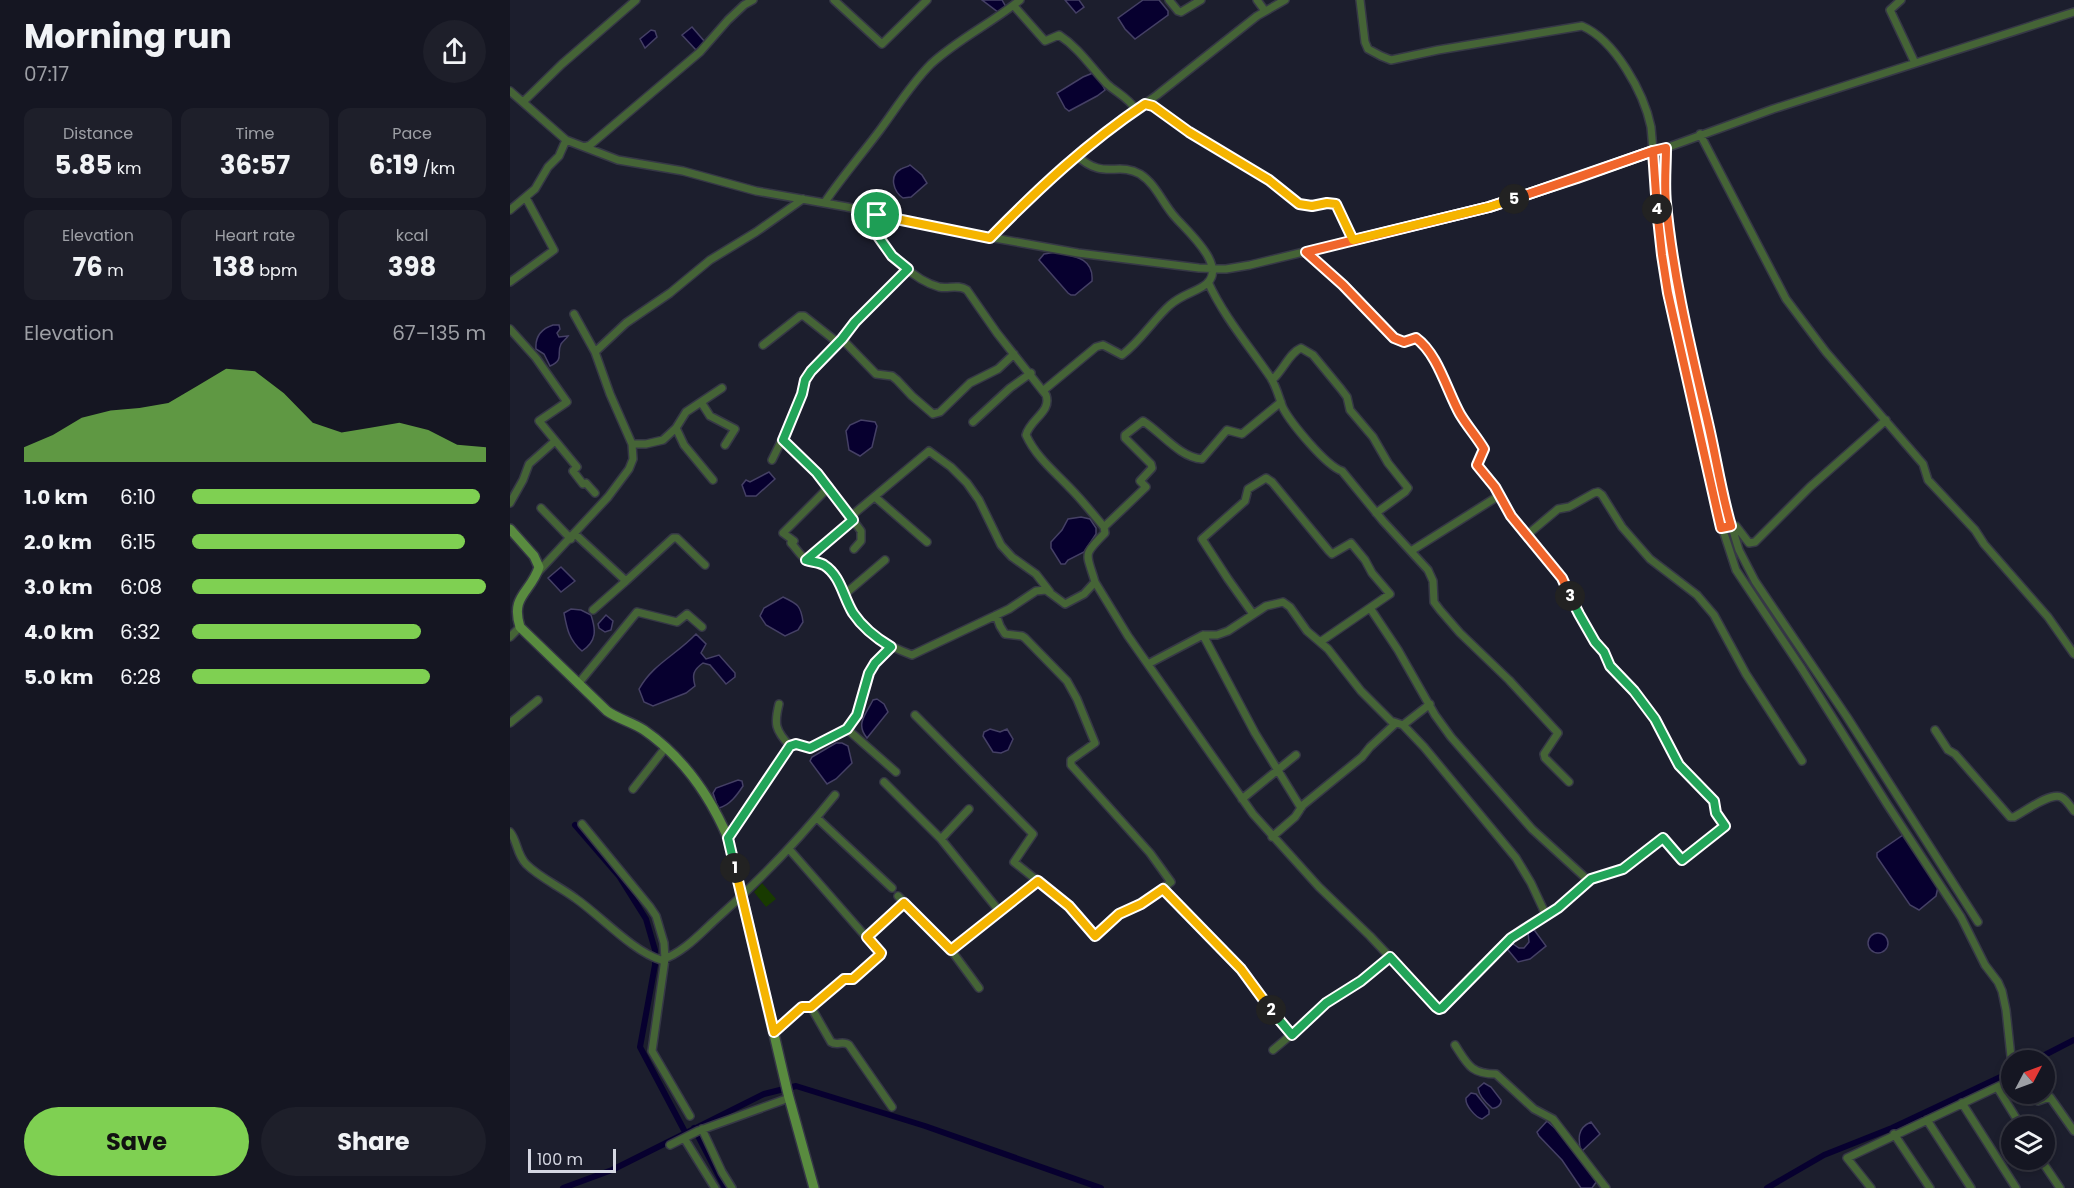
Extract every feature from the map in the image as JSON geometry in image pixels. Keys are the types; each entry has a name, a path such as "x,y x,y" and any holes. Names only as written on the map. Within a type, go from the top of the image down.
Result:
{"street":[{"path":"523,102 562,64 636,0"},
{"path":"582,148 590,145 700,52 728,20 753,0"},
{"path":"834,0 882,44 927,0"},
{"path":"1168,0 1181,12 1201,0"},
{"path":"1257,0 1265,12"},
{"path":"990,238 1076,155 1257,16 1285,0"},
{"path":"1360,0 1365,42 1368,49 1391,60 1582,26 1607,43 1639,89 1647,108 1668,293 1721,528 1736,570 1961,917 1985,965 2002,991 2010,1050"},
{"path":"1901,0 1890,9 1915,63"},
{"path":"825,202 882,128 912,84 949,50 1016,2 1045,41 1059,35 1069,42 1108,85 1129,101 1136,110"},
{"path":"510,92 566,140 618,160 683,171 756,191 825,202 990,238 1165,265 1213,268 1250,265 1489,207 1666,148 1700,134 2074,12"},
{"path":"1145,104 1153,106 1189,132 1269,180 1299,204 1312,206 1336,204 1353,240"},
{"path":"1700,134 1786,299 1826,352 1923,464 1928,480 1975,530 1984,544 2048,617 2074,654"},
{"path":"510,210 535,189 548,167 559,156 566,140"},
{"path":"1666,148 1666,203 1679,296 1720,485 1739,550 1755,581 1847,717 1978,922"},
{"path":"1044,390 1096,347 1103,345 1122,355 1173,303 1184,294 1203,287 1212,276 1213,268 1210,257 1171,213 1155,189 1139,174 1129,171 1100,170 1091,167 1076,155"},
{"path":"510,282 554,250 526,198"},
{"path":"595,352 627,323 670,293 710,260 756,232 803,199"},
{"path":"877,215 875,232 892,256 908,269 940,287 961,286 967,290 997,333 1044,390 1049,401 1046,408 1028,426 1026,435 1030,444 1046,464 1104,527 1105,532 1088,553 1087,562 1095,582 1148,664 1242,799 1272,837 1439,1009 1504,944 1522,929 1558,908 1589,881 1623,869 1663,838 1682,860 1726,827 1716,813 1714,801 1679,765 1655,719 1634,691 1610,666 1604,652 1595,642 1579,614 1562,578 1507,510 1500,495 1477,465 1484,449 1461,416 1446,381 1424,345 1416,338 1404,342 1394,338 1343,285 1306,252"},
{"path":"772,460 783,440 807,376 855,322 908,269"},
{"path":"1208,282 1235,327 1272,380 1284,409 1302,434 1334,469 1342,471 1431,576 1434,602 1440,610 1558,733 1544,754 1545,758 1569,782"},
{"path":"574,314 595,352 632,444 633,459 629,469 608,497 537,574 522,595 515,609 515,615 520,627 578,684 616,717 643,730 678,758 700,786 728,838 788,1096 814,1188"},
{"path":"763,345 800,316 804,316 840,340 876,374 892,376 933,414 940,412 970,383 998,369 1014,354"},
{"path":"510,329 536,358 567,402 539,421 577,467 573,471 595,493"},
{"path":"1272,380 1281,372 1293,354 1301,348 1313,355 1341,389 1347,398 1350,410 1373,436 1388,463 1408,488 1406,492 1376,513"},
{"path":"973,422 1030,373"},
{"path":"632,444 663,440 676,428 686,412 722,388"},
{"path":"701,402 710,416 735,429 725,445"},
{"path":"1104,527 1146,487 1140,481 1152,468 1151,464 1131,445 1125,435 1139,422 1143,421 1148,424 1182,451 1202,459 1227,430 1242,434 1281,402"},
{"path":"1721,528 1736,526 1749,543 1755,542 1810,487 1886,420"},
{"path":"676,428 684,445 713,480"},
{"path":"783,440 829,488 852,519 862,537 854,549"},
{"path":"510,503 529,464 555,441"},
{"path":"806,560 929,451 959,474 975,492 996,538 1005,551 1036,574 1060,602 1070,603 1084,594 1095,582"},
{"path":"1253,614 1227,579 1203,539 1245,501 1248,489 1266,478 1272,482 1332,554 1352,543 1372,573 1390,594 1320,642"},
{"path":"829,488 783,532 794,541 791,543 806,560 822,564 832,572 859,622 876,638 891,647 912,656 996,615 1036,591 1046,591 1052,594"},
{"path":"1527,535 1558,509 1569,507 1594,493 1598,492 1602,495 1622,527 1650,559 1697,594 1714,615 1746,674 1802,761"},
{"path":"1411,551 1500,495"},
{"path":"875,497 927,542"},
{"path":"541,508 626,581"},
{"path":"510,529 537,562 539,567 537,574"},
{"path":"592,610 673,538 677,538 705,565"},
{"path":"845,594 885,560"},
{"path":"1148,664 1203,635 1217,635 1228,631 1266,606 1283,602 1290,607 1307,631 1320,642 1361,690 1391,721 1400,724 1516,858 1546,915"},
{"path":"1370,608 1451,737 1522,818 1589,881"},
{"path":"578,684 637,612 676,622 687,614 702,627"},
{"path":"915,715 1033,834 1014,862 1069,906 1095,936 1119,914 1141,904 1172,880 1071,765 1071,760 1095,743 1073,691 1060,672 1025,638 1005,634 996,615"},
{"path":"510,637 520,627"},
{"path":"1203,635 1238,702 1301,808"},
{"path":"728,838 790,746 796,744 810,748 847,729 857,715 869,673 875,663 891,647"},
{"path":"510,723 538,700"},
{"path":"779,704 775,721 777,729 790,746"},
{"path":"1272,837 1301,811 1301,808 1362,757 1370,747 1430,704"},
{"path":"847,729 896,772"},
{"path":"1935,730 1948,750 1955,754 2010,817 2056,796 2063,798 2074,811"},
{"path":"633,789 666,747"},
{"path":"1242,799 1296,755"},
{"path":"884,782 940,839 1000,912"},
{"path":"510,832 515,840 517,851 526,864 596,912 649,956 663,959 688,945 742,897 789,849 835,795"},
{"path":"940,839 969,809"},
{"path":"817,818 892,888"},
{"path":"582,824 654,912 664,943 652,1051 690,1116"},
{"path":"774,1032 802,1007 811,1007 844,979 855,978 881,953 789,849"},
{"path":"951,950 1038,881"},
{"path":"1163,889 1241,969 1292,1035"},
{"path":"898,896 951,950 979,988"},
{"path":"867,937 904,903"},
{"path":"1273,1050 1326,1003 1361,981 1390,957"},
{"path":"811,1007 831,1042 834,1044 844,1042 849,1045 892,1107"},
{"path":"1455,1045 1472,1069 1479,1073 1496,1074 1534,1109 1553,1119 1606,1188"},
{"path":"1871,1188 1846,1158 2001,1085"},
{"path":"1997,1087 2015,1116"},
{"path":"670,1145 700,1130 788,1096"},
{"path":"1962,1103 2016,1188"},
{"path":"2055,1104 2074,1131"},
{"path":"1927,1120 1971,1188"},
{"path":"700,1130 732,1188"},
{"path":"1894,1134 1930,1188"},
{"path":"686,1137 715,1188"},
{"path":"2048,1170 2060,1188"}],"green space":[{"path":"762,883 776,899 766,907 754,892"}],"shaded area":[{"path":"982,0 1002,0 1006,7 998,12"},
{"path":"1065,0 1079,0 1084,7 1076,13"},
{"path":"1143,0 1159,0 1168,11 1168,15 1135,39 1118,18"},
{"path":"692,27 705,42 696,50 682,35"},
{"path":"651,30 655,31 657,37 645,48 640,39"},
{"path":"1093,73 1105,90 1069,111 1057,93"},
{"path":"910,165 922,175 927,183 911,197 903,198 895,188 894,180 897,172"},
{"path":"1056,252 1082,259 1090,267 1092,281 1075,295 1068,293 1039,260 1044,254"},
{"path":"553,325 559,325 560,329 557,333 559,337 568,336 561,344 559,359 550,366 544,354 536,349 536,345 540,334"},
{"path":"861,420 875,422 877,426 872,447 860,456 849,450 846,431 850,425"},
{"path":"769,472 775,479 756,496 746,496 742,485 746,480 750,482"},
{"path":"1081,517 1090,519 1096,528 1096,534 1084,552 1065,564 1061,564 1051,548 1051,542 1068,519"},
{"path":"561,567 575,581 561,592 548,578"},
{"path":"783,597 798,606 803,622 798,630 785,636 766,625 760,616 764,608"},
{"path":"571,609 581,610 591,615 593,620 593,639 582,651 571,638 566,624 564,613"},
{"path":"606,615 613,621 611,630 605,632 599,628 598,624"},
{"path":"696,634 706,644 701,653 706,659 719,655 735,673 735,677 726,684 710,665 703,663 694,673 695,686 686,693 653,706 644,702 639,689 645,680"},
{"path":"877,699 884,704 888,712 867,738 862,728 863,719 873,700"},
{"path":"990,729 1000,732 1007,729 1013,739 1008,750 1001,753 993,752 983,736 984,732"},
{"path":"836,743 848,746 852,763 836,779 827,784 810,761 812,757"},
{"path":"738,780 742,781 741,789 730,802 719,808 713,793 716,788"},
{"path":"1903,835 1938,887 1936,896 1919,910 1910,905 1877,857 1877,853"},
{"path":"1532,927 1546,946 1530,959 1518,962 1507,946 1513,944 1524,948 1529,942 1528,932"},
{"path":"1878,933 1885,936 1888,943 1885,950 1878,953 1871,950 1868,943 1871,936"},
{"path":"1484,1083 1491,1087 1501,1100 1497,1107 1492,1108 1480,1093 1478,1088"},
{"path":"1471,1093 1476,1094 1489,1110 1489,1114 1482,1119 1467,1104 1466,1098"},
{"path":"1547,1121 1557,1130 1597,1181 1592,1188 1581,1188 1562,1160 1539,1136 1537,1132"},
{"path":"1591,1122 1600,1134 1581,1152 1579,1143 1581,1131 1586,1124"}],"waterway":[{"path":"575,825 619,876 646,919 655,950 655,965 640,1047 685,1132"},
{"path":"2054,1050 2074,1040"},
{"path":"1767,1188 1824,1155 1892,1128 2001,1077"},
{"path":"563,1188 612,1170 764,1094 796,1086 925,1126 1101,1188"},
{"path":"694,1128 725,1188"}],"route":[{"path":"877,215 874,223 875,232 880,241 892,256 908,269 855,322 811,371 805,380 802,394 783,440 817,473 853,520 806,560 822,564 832,572 859,622 876,638 891,647 875,663 869,673 857,715 847,729 810,748 796,744 790,746 728,838 774,1032 802,1007 811,1007 844,979 853,979 880,955 881,953 867,937 904,903 951,950 1038,881 1069,906 1095,936 1119,914 1141,904 1163,889 1241,969 1292,1035 1326,1003 1361,981 1390,957 1439,1009 1457,995 1504,944 1522,929 1558,908 1591,879 1623,869 1663,838 1682,860 1725,826 1716,813 1714,801 1679,765 1655,719 1634,691 1610,666 1604,652 1595,642 1579,614 1562,578 1511,516 1495,487 1477,465 1484,449 1461,416 1446,381 1424,345 1416,338 1404,342 1394,338 1343,285 1306,252 1418,225 1489,207 1653,151 1662,255 1668,293 1721,528 1731,526 1722,495 1679,296 1666,203 1666,148 1653,151 1546,189 1489,207 1353,240 1336,204 1332,202 1312,206 1299,204 1269,180 1189,132 1153,106 1145,104 1076,155 990,238 877,215"}]}
